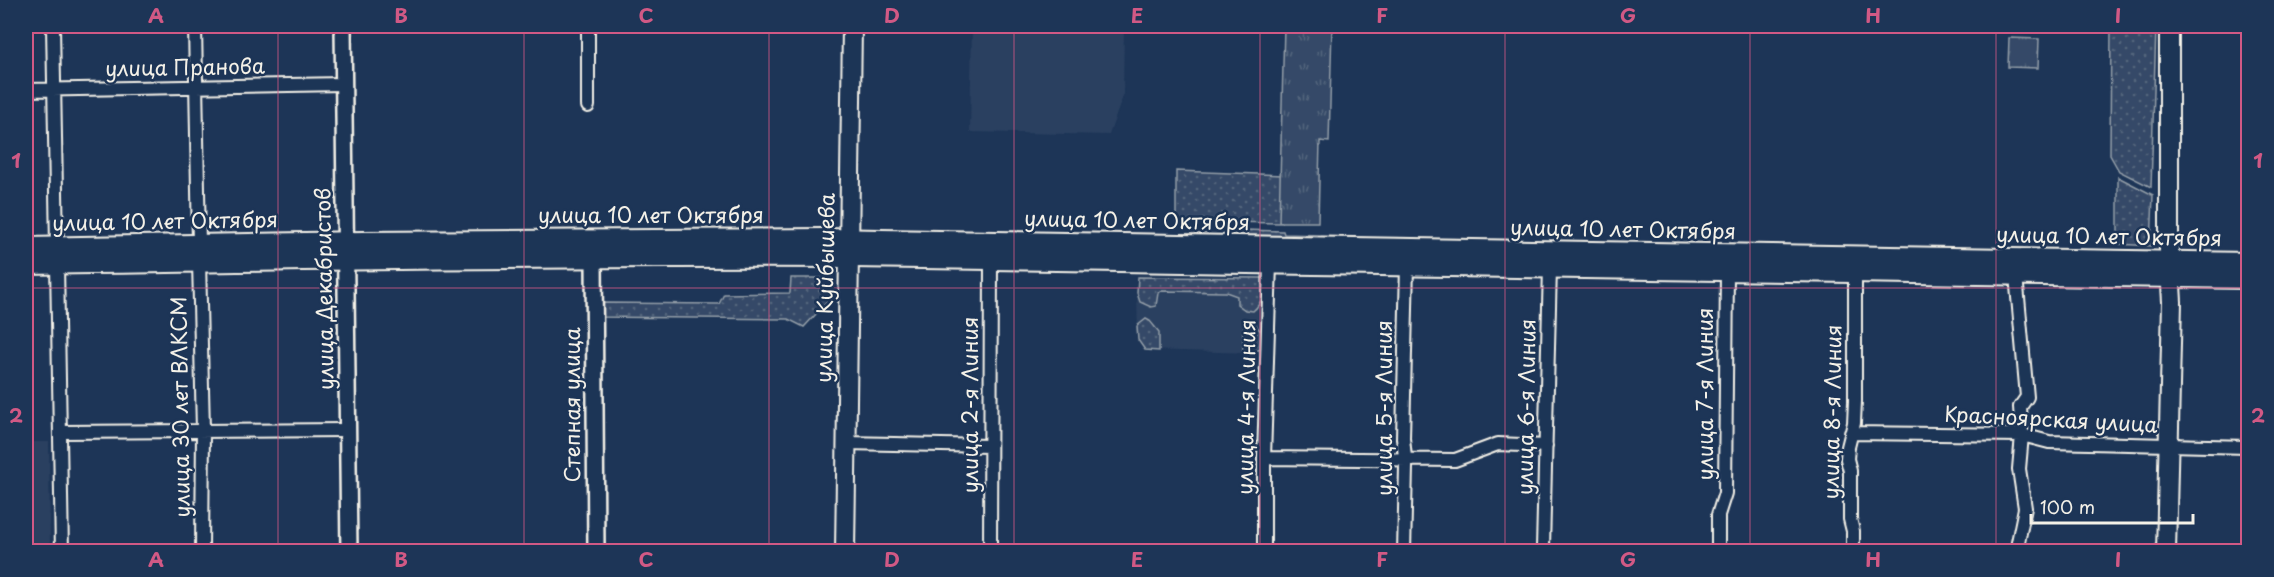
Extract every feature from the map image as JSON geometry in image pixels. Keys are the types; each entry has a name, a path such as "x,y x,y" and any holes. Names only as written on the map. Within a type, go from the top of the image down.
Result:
{"main road":[{"name":"улица Куйбышева","path":"845,552 852,26"},
{"path":"2166,552 2172,302 2169,26"},
{"name":"улица 10 лет Октября","path":"26,248 57,256"},
{"name":"улица 10 лет Октября","path":"346,251 594,258 848,249 992,259 2016,275 2171,269 2248,262"},
{"name":"улица 10 лет Октября","path":"26,264 57,256 199,253 848,249 2171,269 2248,279"}],"street":[{"path":"52,26 62,552"},
{"name":"улица 30 лет ВЛКСМ","path":"195,26 202,552"},
{"name":"улица Декабристов","path":"343,26 349,552"},
{"path":"588,26 588,106"},
{"name":"улица Пранова","path":"26,90 344,84"},
{"name":"Степная улица","path":"594,258 596,552"},
{"name":"улица 2-я Линия","path":"990,552 992,259"},
{"name":"улица 4-я Линия","path":"1264,552 1264,458 1270,263"},
{"name":"улица 5-я Линия","path":"1404,552 1406,458 1403,438 1407,265"},
{"name":"улица 6-я Линия","path":"1543,548 1550,267"},
{"name":"улица 7-я Линия","path":"1718,552 1718,514 1725,493 1727,270"},
{"name":"улица 8-я Линия","path":"1853,552 1850,471 1847,459 1856,401 1855,273"},
{"path":"2016,275 2027,397 2020,407 2022,435 2019,469 2025,508 2016,552"},
{"path":"61,432 347,429"},
{"name":"Красноярская улица","path":"1851,433 2022,435 2049,442 2248,447"},
{"path":"846,444 989,446"},
{"path":"1264,458 1455,460 1498,444 1546,447"}],"shaded area":[{"path":"972,26 1124,26 1123,96 1109,135 970,132"},
{"path":"1226,292 1263,296 1262,347 1254,353 1145,350 1138,340 1137,293"},
{"path":"26,442 49,442 50,551 26,551"}],"green space":[{"path":"1284,26 1332,26 1329,142 1320,141 1318,222 1279,222"},
{"path":"2111,26 2156,26 2151,187 2119,171 2110,155"},
{"path":"2009,38 2039,39 2038,68 2008,67"},
{"path":"1176,171 1283,175 1282,223 1176,221"},
{"path":"2118,177 2153,195 2151,246 2118,244"},
{"path":"1245,230 1319,235 1315,240 1248,239"},
{"path":"1138,277 1263,278 1263,292 1259,304 1253,311 1245,310 1237,304 1237,296 1226,292 1160,291 1156,306 1151,307 1140,302 1137,293"},
{"path":"791,278 829,278 830,299 804,327 788,319 596,317 604,303 719,304 724,294 790,293"},
{"path":"1146,319 1159,332 1159,351 1145,350 1138,340 1137,326"},
{"path":"1247,322 1255,324 1262,333 1262,347 1254,353 1243,353 1243,329"}]}
